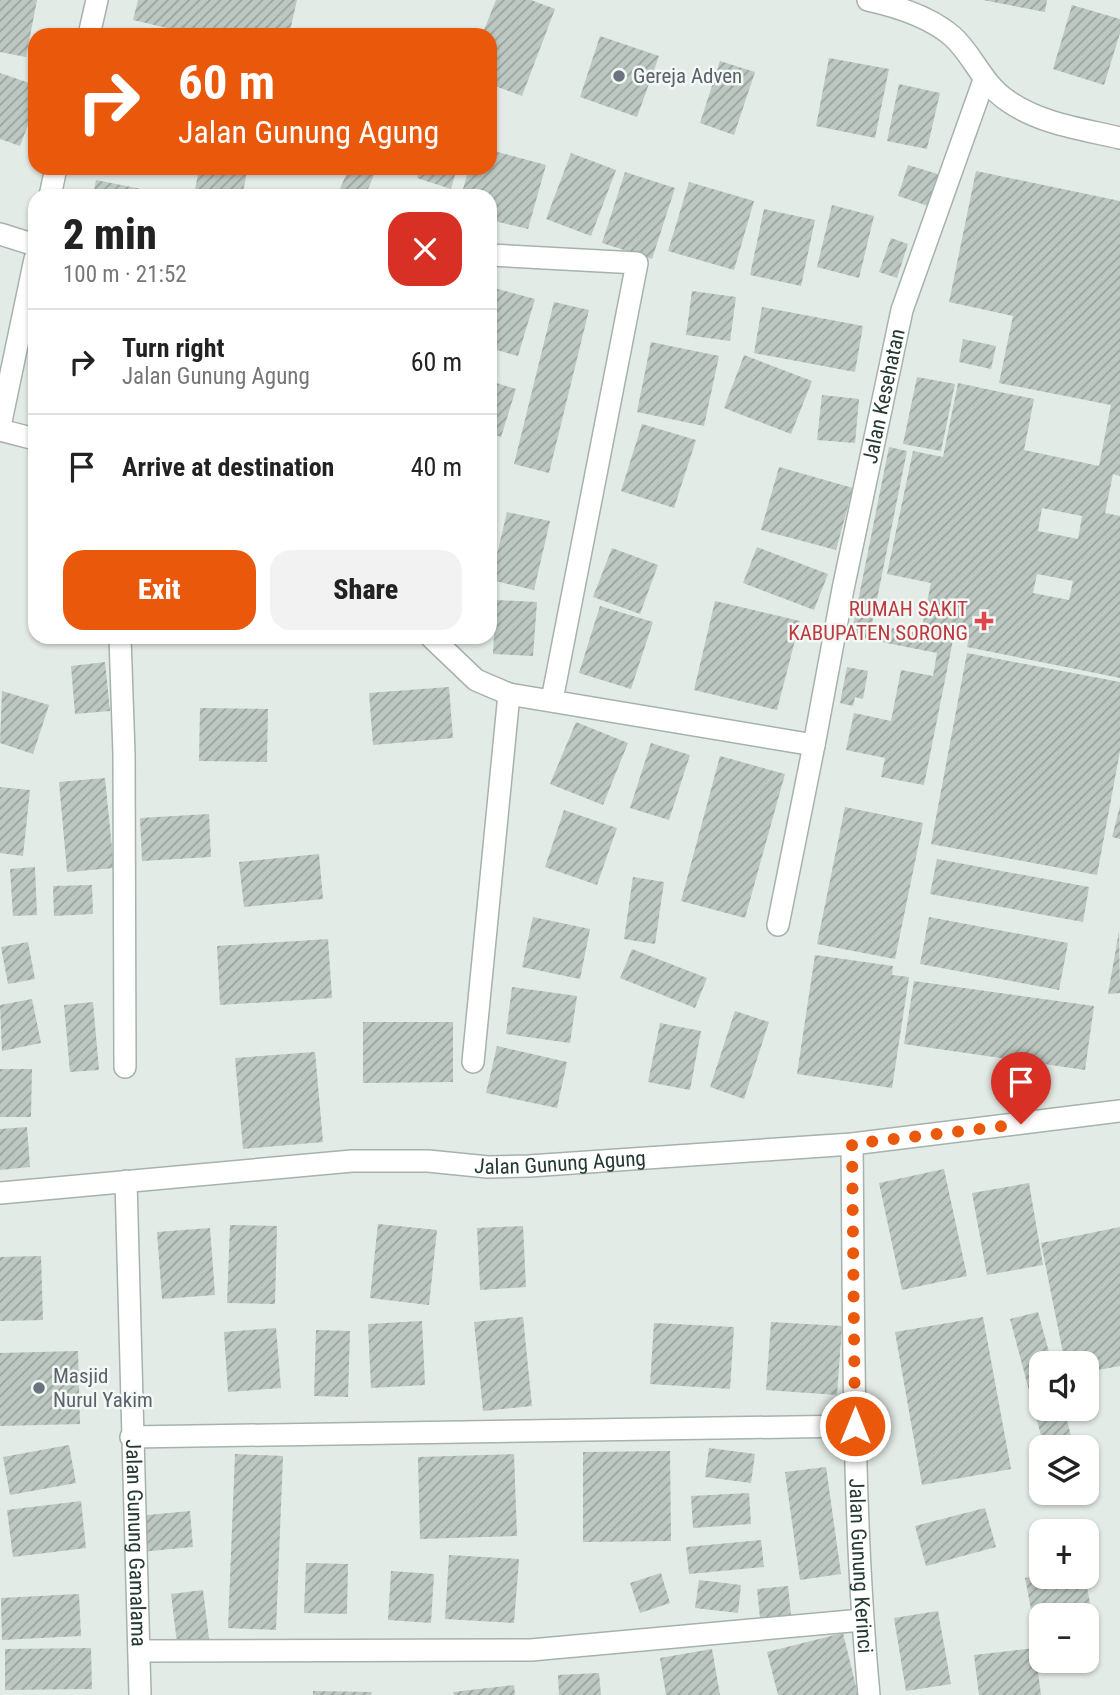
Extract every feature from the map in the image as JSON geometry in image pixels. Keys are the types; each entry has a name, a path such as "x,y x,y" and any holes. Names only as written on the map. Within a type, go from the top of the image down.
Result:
{"street":[{"path":"91,28 97,0"},
{"path":"868,0 923,19 952,36 984,80 1007,101 1043,120 1120,138"},
{"name":"Jalan Kesehatan","path":"778,925 902,310 984,80"},
{"path":"0,233 28,243"},
{"path":"497,255 637,263 552,699"},
{"path":"28,292 0,428 28,437"},
{"path":"120,644 124,767 125,1067"},
{"path":"438,644 476,680 509,694 552,699 814,745"},
{"path":"473,1062 509,694"},
{"name":"Jalan Gunung Agung","path":"0,1193 352,1161 428,1161 488,1167 529,1166 852,1144 1120,1111"},
{"name":"Jalan Gunung Kerinci","path":"852,1144 855,1426 862,1620 869,1695"},
{"name":"Jalan Gunung Gamalama","path":"126,1181 140,1695"},
{"path":"131,1437 855,1426"},
{"path":"139,1651 531,1650 862,1620"}],"building":[{"path":"0,0 37,0 32,28 28,28 26,57 0,52"},
{"path":"138,0 297,0 291,28 167,28 133,20"},
{"path":"496,0 531,0 555,9 522,96 497,87 497,28 485,28"},
{"path":"983,0 1047,0 1045,12"},
{"path":"1072,5 1120,19 1120,33 1104,85 1053,69"},
{"name":"Gereja Adven","path":"600,36 659,56 637,117 580,97"},
{"path":"829,58 889,69 875,138 816,126"},
{"path":"720,61 755,72 734,135 700,123"},
{"path":"0,73 28,83 28,125 20,146 0,139"},
{"path":"899,84 940,93 927,149 887,141"},
{"path":"497,152 546,165 528,229 497,222 497,189 463,189 467,175 497,175"},
{"path":"571,153 616,170 591,236 546,219"},
{"path":"908,165 941,175 931,207 898,196"},
{"path":"976,171 1120,201 1120,476 1113,474 1105,513 1120,516 1120,678 967,647 969,637 922,627 931,583 887,574 913,451 943,457 958,383 1034,399 1024,450 1099,466 1111,405 999,383 1013,316 949,302","holes":["1042,508 1082,516 1078,539 1038,531","1037,574 1073,581 1069,600 1033,593"]},
{"path":"625,172 675,188 652,259 602,243"},
{"path":"198,175 246,175 244,189 195,189"},
{"path":"346,175 374,175 368,189 340,189"},
{"path":"418,175 455,175 451,189 417,178"},
{"path":"96,180 141,189 94,189"},
{"path":"689,182 754,201 734,270 668,251"},
{"path":"832,205 874,216 859,278 817,267"},
{"path":"764,209 815,220 801,286 750,275"},
{"path":"891,238 908,244 897,278 879,272"},
{"path":"497,289 535,299 518,356 497,350"},
{"path":"692,291 736,297 730,341 686,335"},
{"path":"554,302 589,310 549,473 514,464"},
{"path":"762,307 863,326 855,372 754,353"},
{"path":"963,339 996,346 991,369 959,362"},
{"path":"651,342 719,356 704,426 637,412"},
{"path":"744,355 812,381 791,434 724,408"},
{"path":"917,377 955,384 941,451 903,444"},
{"path":"497,383 516,389 501,437 497,436"},
{"path":"822,395 859,399 855,443 817,440"},
{"path":"642,424 696,440 674,508 621,491"},
{"path":"889,447 907,451 872,624 953,640 924,785 881,777 885,758 846,750 854,713 891,721 901,670 933,676 937,653 851,636"},
{"path":"779,467 853,488 836,550 761,530"},
{"path":"507,512 550,521 534,590 497,581 497,554"},
{"path":"757,547 828,574 814,610 743,583"},
{"path":"612,548 658,565 640,614 593,597"},
{"path":"497,600 537,602 533,656 493,654 494,644 497,644"},
{"path":"715,601 800,621 777,710 694,690"},
{"path":"600,606 653,622 631,689 579,673"},
{"path":"967,653 1120,682 1120,751 1097,875 931,844"},
{"path":"105,662 110,711 75,714 71,666"},
{"path":"847,667 868,671 863,699 855,697 853,706 840,703"},
{"path":"449,687 453,738 373,745 369,693"},
{"path":"2,691 49,705 33,754 0,743"},
{"path":"200,708 268,709 267,762 199,761"},
{"path":"576,722 628,743 603,805 550,784"},
{"path":"651,743 690,755 669,820 630,808"},
{"path":"720,756 785,774 745,918 681,901"},
{"path":"105,778 114,868 67,872 59,782"},
{"path":"0,787 30,790 23,856 0,853"},
{"path":"1120,806 1120,839 1112,837"},
{"path":"845,807 923,823 895,959 817,944"},
{"path":"564,810 617,828 597,885 545,867"},
{"path":"209,814 211,857 142,861 140,818"},
{"path":"319,854 323,899 244,907 239,862"},
{"path":"937,859 1089,887 1083,922 930,894"},
{"path":"35,867 37,915 13,916 10,869"},
{"path":"633,877 664,882 655,944 624,939"},
{"path":"92,885 93,914 54,916 53,886"},
{"path":"533,917 590,929 580,979 522,967"},
{"path":"929,917 1068,943 1059,990 920,964"},
{"path":"1119,931 1120,993 1108,994"},
{"path":"328,939 332,998 220,1005 217,946"},
{"path":"28,942 35,979 8,984 1,947"},
{"path":"632,949 707,978 695,1008 620,978"},
{"path":"815,955 893,966 892,975 909,977 892,1088 797,1074"},
{"path":"914,981 1094,1006 1085,1070 904,1044"},
{"path":"512,987 577,996 570,1043 506,1034"},
{"path":"32,999 41,1043 2,1051 0,1005"},
{"path":"93,1002 99,1070 70,1072 64,1005"},
{"path":"735,1011 769,1022 744,1099 710,1087"},
{"path":"363,1022 453,1022 453,1082 363,1083"},
{"path":"660,1023 701,1031 690,1090 648,1082"},
{"path":"497,1046 567,1062 557,1108 486,1093"},
{"path":"315,1052 323,1142 243,1149 235,1058"},
{"path":"0,1069 32,1069 31,1117 0,1117"},
{"path":"27,1127 30,1167 0,1170 0,1129"},
{"path":"944,1169 967,1276 902,1290 879,1183"},
{"path":"1029,1183 1043,1265 987,1275 972,1193"},
{"path":"378,1224 437,1230 429,1305 370,1298"},
{"path":"230,1225 277,1226 275,1304 227,1303"},
{"path":"523,1226 526,1287 480,1290 477,1228"},
{"path":"1120,1227 1120,1366 1099,1370 1099,1351 1063,1351 1041,1243"},
{"path":"210,1228 215,1295 162,1299 157,1232"},
{"path":"41,1256 43,1320 0,1321 0,1257"},
{"path":"1038,1312 1049,1351 1029,1351 1029,1391 1010,1319"},
{"path":"523,1317 532,1406 483,1411 474,1322"},
{"path":"983,1317 1011,1469 922,1485 895,1332"},
{"path":"422,1321 425,1385 371,1388 368,1324"},
{"path":"771,1322 842,1326 837,1395 766,1390"},
{"path":"654,1323 734,1327 730,1389 650,1384"},
{"path":"276,1328 281,1388 228,1392 224,1332"},
{"path":"316,1330 350,1331 348,1397 314,1396"},
{"name":"Masjid Nurul Yakim","path":"78,1351 80,1424 0,1426 0,1353"},
{"path":"1037,1421 1067,1421 1071,1435 1041,1435"},
{"path":"69,1445 76,1483 10,1495 3,1457"},
{"path":"709,1448 755,1454 751,1483 705,1477"},
{"path":"670,1451 671,1541 583,1542 583,1452"},
{"path":"235,1454 283,1456 276,1630 228,1628"},
{"path":"514,1454 517,1536 420,1539 418,1457"},
{"path":"826,1467 841,1574 800,1580 785,1472"},
{"path":"749,1493 751,1524 693,1528 691,1496"},
{"path":"81,1501 86,1548 13,1557 7,1510"},
{"path":"985,1508 996,1547 926,1566 915,1526"},
{"path":"190,1511 193,1547 140,1552 137,1516"},
{"path":"761,1540 764,1567 689,1574 686,1547"},
{"path":"449,1555 519,1559 514,1623 445,1619"},
{"path":"306,1563 348,1564 347,1614 304,1613"},
{"path":"391,1571 434,1574 431,1623 388,1620"},
{"path":"661,1573 670,1603 640,1613 630,1583"},
{"path":"1029,1577 1029,1589 1087,1589 1090,1603 1030,1603 1025,1578"},
{"path":"699,1580 741,1585 738,1613 695,1608"},
{"path":"788,1586 791,1615 760,1618 757,1589"},
{"path":"203,1590 209,1639 177,1643 171,1594"},
{"path":"79,1594 81,1636 2,1640 1,1598"},
{"path":"938,1611 951,1684 906,1691 894,1618"},
{"path":"843,1633 858,1695 778,1695 767,1652"},
{"path":"91,1648 92,1689 5,1690 5,1649"},
{"path":"712,1649 720,1695 666,1695 660,1658"},
{"path":"1029,1649 1029,1673 1038,1673 1041,1695 979,1695 974,1655"},
{"path":"599,1673 601,1695 559,1695 558,1675"},
{"path":"514,1685 515,1695 454,1695 453,1692"},
{"path":"313,1691 372,1692 371,1695 313,1695"}],"place":[{"name":"Gereja Adven","path":"619,76"},
{"name":"RUMAH SAKIT KABUPATEN SORONG","path":"984,621"},
{"name":"Masjid Nurul Yakim","path":"39,1388"}],"route":[{"path":"855,1426 852,1144 1021,1124"}]}
